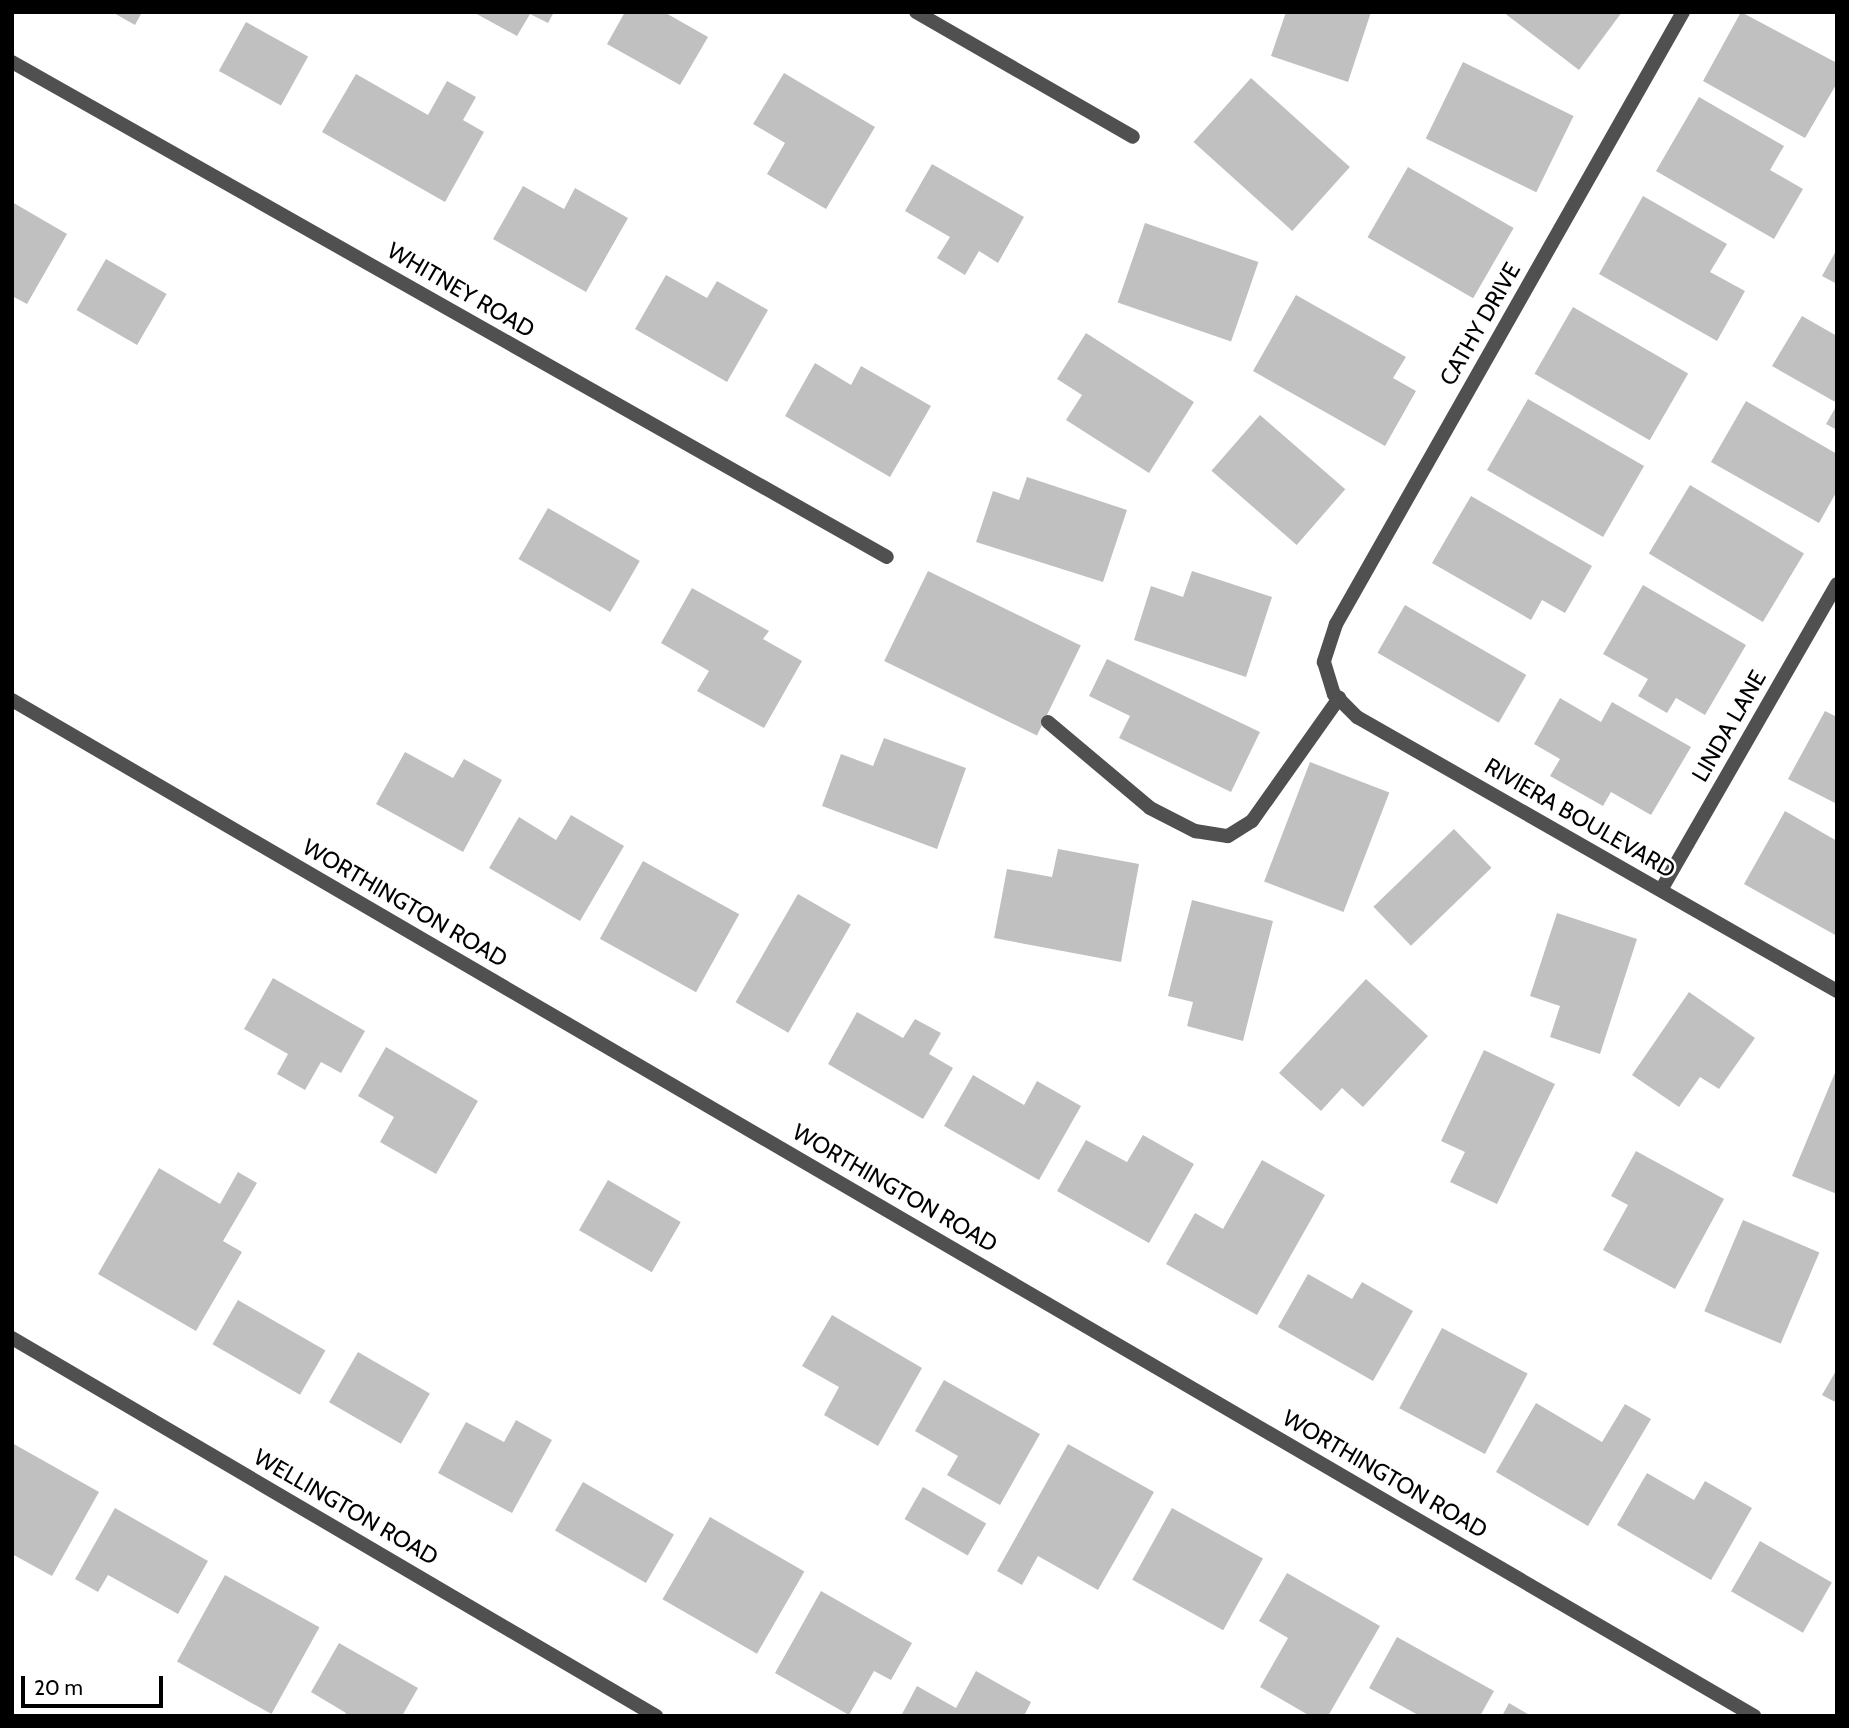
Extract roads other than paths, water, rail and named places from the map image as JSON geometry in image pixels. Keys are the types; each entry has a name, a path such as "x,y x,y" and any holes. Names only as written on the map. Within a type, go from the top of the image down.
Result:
{"street":[{"path":"916,12 1133,137"},
{"name":"CATHY DRIVE","path":"1324,662 1342,612 1684,12"},
{"name":"WHITNEY ROAD","path":"12,62 887,557"},
{"name":"LINDA LANE","path":"1661,890 1837,584"},
{"name":"RIVIERA BOULEVARD","path":"1324,662 1339,698 1357,717 1837,991"},
{"path":"1048,722 1150,808 1195,831 1228,836 1252,821 1339,698"},
{"name":"WORTHINGTON ROAD","path":"12,700 1754,1716"},
{"name":"WELLINGTON ROAD","path":"12,1338 656,1716"}]}
